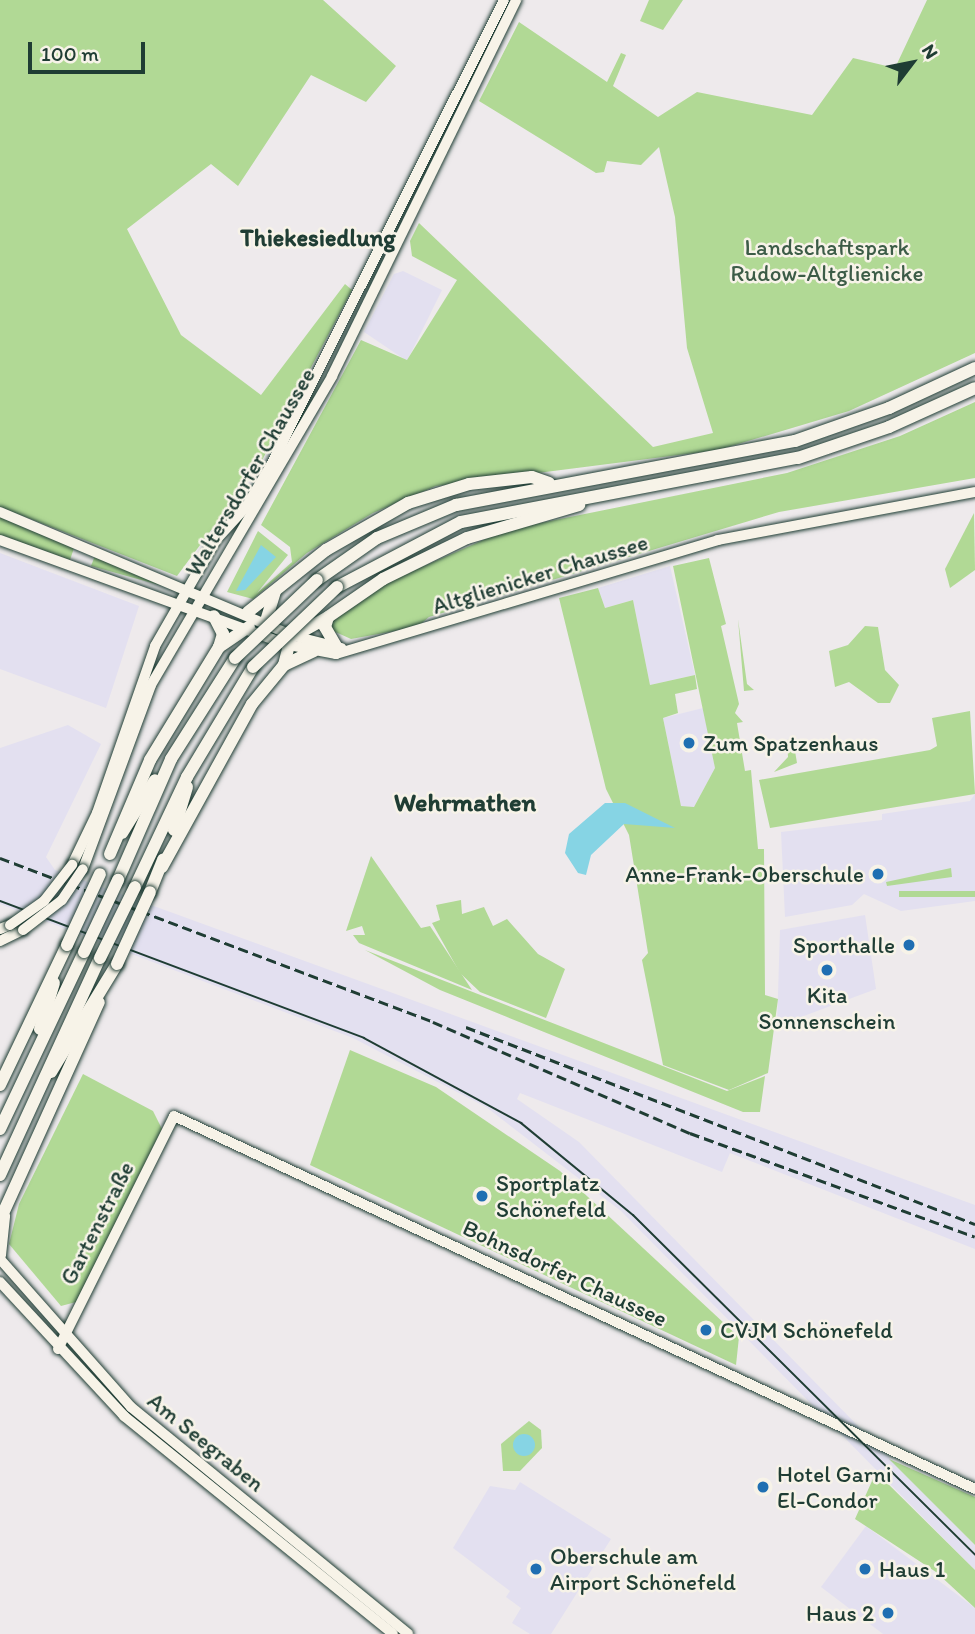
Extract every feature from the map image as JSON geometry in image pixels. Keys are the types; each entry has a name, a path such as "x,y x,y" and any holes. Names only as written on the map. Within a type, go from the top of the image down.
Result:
{"highway":[{"path":"110,854 218,681 317,580 377,538 425,516 549,483 699,463 785,444 889,408 975,368"},
{"path":"0,1175 187,776 238,688 270,646 337,587 461,522 730,475 797,458 889,427 975,388"},
{"path":"248,612 326,550 408,503 469,484 532,477 549,483"},
{"path":"0,1257 2,1218 150,892 226,746 284,665 289,638 328,617 416,560 523,517 605,495"},
{"path":"266,621 277,588"},
{"path":"0,1085 110,854 150,760 219,647 223,634 214,616"},
{"path":"328,617 325,627 341,648"},
{"path":"219,647 249,627"},
{"path":"284,665 314,651"},
{"path":"0,1129 118,880 171,759"},
{"path":"162,867 187,776"},
{"path":"40,1043 57,968"},
{"path":"44,1080 99,1002"}],"main road":[{"name":"Waltersdorfer Chaussee","path":"0,941 23,930 62,900 78,867 151,685 331,376 462,99 504,0"},
{"name":"Waltersdorfer Chaussee","path":"5,927 44,901 78,867 134,692 178,604 271,465 516,0"},
{"name":"Altglienicker Chaussee","path":"0,512 187,590 248,612 314,651 341,648 745,534 975,492"},
{"name":"Altglienicker Chaussee","path":"0,540 249,627 273,638 289,638 341,648"},
{"path":"249,627 266,621 273,638"},
{"name":"Gartenstraße","path":"58,1349 174,1116"},
{"name":"Bohnsdorfer Chaussee","path":"174,1116 975,1489"},
{"name":"Am Seegraben","path":"0,1257 65,1336 156,1429 408,1634"},
{"name":"Am Seegraben","path":"0,1282 58,1349 124,1416 393,1634"}],"shaded area":[{"path":"403,271 442,290 407,361 364,332 394,274"},
{"path":"0,553 139,606 106,708 0,669"},
{"path":"670,566 695,675 650,685 633,600 605,608 598,588"},
{"name":"Zum Spatzenhaus","path":"703,708 715,768 694,807 681,806 663,718"},
{"path":"68,725 101,744 46,857 55,870 975,1205 975,1249 730,1153 722,1172 520,1093 517,1099 579,1142 975,1545 975,1570 621,1211 486,1107 353,1038 0,904 0,748"},
{"name":"Anne-Frank-Oberschule","path":"975,794 975,901 901,911 864,894 852,905 785,917 781,832 882,820 882,814 970,801"},
{"name":"Kita Sonnenschein","path":"865,915 876,989 777,1026 780,930"},
{"name":"Oberschule am Airport Schönefeld","path":"520,1482 611,1539 551,1634 530,1634 512,1623 521,1608 506,1597 510,1591 453,1548 490,1486 515,1490"},
{"path":"866,1526 975,1608 975,1634 883,1634 821,1587"}],"green space":[{"path":"0,0 323,0 396,66 366,102 311,75 238,186 211,164 127,229 181,335 261,395 345,284 352,290 259,466 177,576 0,507"},
{"path":"649,0 683,0 663,30 640,21"},
{"name":"Landschaftspark Rudow-Altglienicke","path":"927,0 975,0 975,353 849,411 718,450 436,486 373,513 307,553 253,599 227,592 258,531 288,555 257,593 292,562 290,547 261,525 361,340 407,360 457,280 412,256 410,241 419,223 653,447 713,433 687,348 675,217 659,147 641,165 607,161 604,172 596,173 479,101 519,22 607,82 621,53 626,55 613,86 658,117 697,92 812,115 853,58 895,68"},
{"path":"975,402 975,478 779,512 429,617 417,627 351,639 331,630 331,622 390,581 506,530 787,473 900,436"},
{"path":"974,513 975,570 950,588 945,569"},
{"path":"0,516 75,545 70,560 0,535"},
{"path":"96,553 170,588 91,566"},
{"path":"709,558 726,624 721,626 739,704 735,713 743,722 737,723 745,771 751,770 758,849 764,849 765,995 778,999 768,1073 729,1090 663,1065 642,960 648,953 629,835 606,789 559,598 598,588 605,608 633,600 650,685 695,675 697,689 675,694 678,713 663,718 681,806 694,807 715,768 673,566"},
{"path":"738,619 747,684 754,690 744,691"},
{"path":"865,626 878,627 885,670 899,685 890,703 878,703 849,682 835,687 829,651 848,645"},
{"path":"970,711 975,794 770,828 759,780 930,750 937,746 932,718"},
{"path":"793,739 797,763 774,772 788,757 787,740"},
{"path":"371,856 421,928 430,926 472,990 359,943 353,935 365,935 362,926 346,931"},
{"path":"951,868 952,877 887,886 886,882"},
{"path":"899,891 975,891 975,897 899,897"},
{"path":"461,900 462,914 484,907 493,926 507,919 538,954 565,969 546,1018 480,992 460,973 432,923 440,920 436,905"},
{"path":"365,950 727,1091 765,1076 760,1112 743,1112 440,990"},
{"name":"Sportplatz Schönefeld","path":"350,1050 436,1087 560,1171 739,1337 736,1365 310,1165"},
{"path":"83,1074 153,1111 162,1129 76,1302 61,1306 9,1244 19,1204"},
{"path":"529,1421 541,1430 542,1448 520,1471 503,1471 501,1444"},
{"path":"889,1459 975,1497 975,1545"},
{"path":"876,1472 975,1570 975,1608 936,1572 855,1519"}],"water":[{"path":"261,545 276,557 245,590 236,591"},
{"path":"605,803 625,803 675,828 624,824 591,855 586,875 578,873 565,853 569,834"},
{"path":"524,1434 532,1437 535,1445 532,1453 524,1456 516,1453 513,1445 516,1437"}],"tram line":[{"path":"0,901 364,1038 521,1123 633,1215 975,1555"}],"railway":[{"path":"0,858 433,1022 690,1133 975,1237"},
{"path":"466,1027 975,1224"}],"place":[{"name":"Zum Spatzenhaus","path":"689,743"},
{"name":"Anne-Frank-Oberschule","path":"878,874"},
{"name":"Sporthalle","path":"909,945"},
{"name":"Kita Sonnenschein","path":"827,970"},
{"name":"Sportplatz Schönefeld","path":"482,1196"},
{"name":"CVJM Schönefeld","path":"706,1330"},
{"name":"Hotel Garni El-Condor","path":"763,1487"},
{"name":"Oberschule am Airport Schönefeld","path":"536,1569"},
{"name":"Haus 1","path":"865,1569"},
{"name":"Haus 2","path":"888,1613"}],"district":[{"name":"Thiekesiedlung","path":"318,238"},
{"name":"Wehrmathen","path":"465,803"}]}
